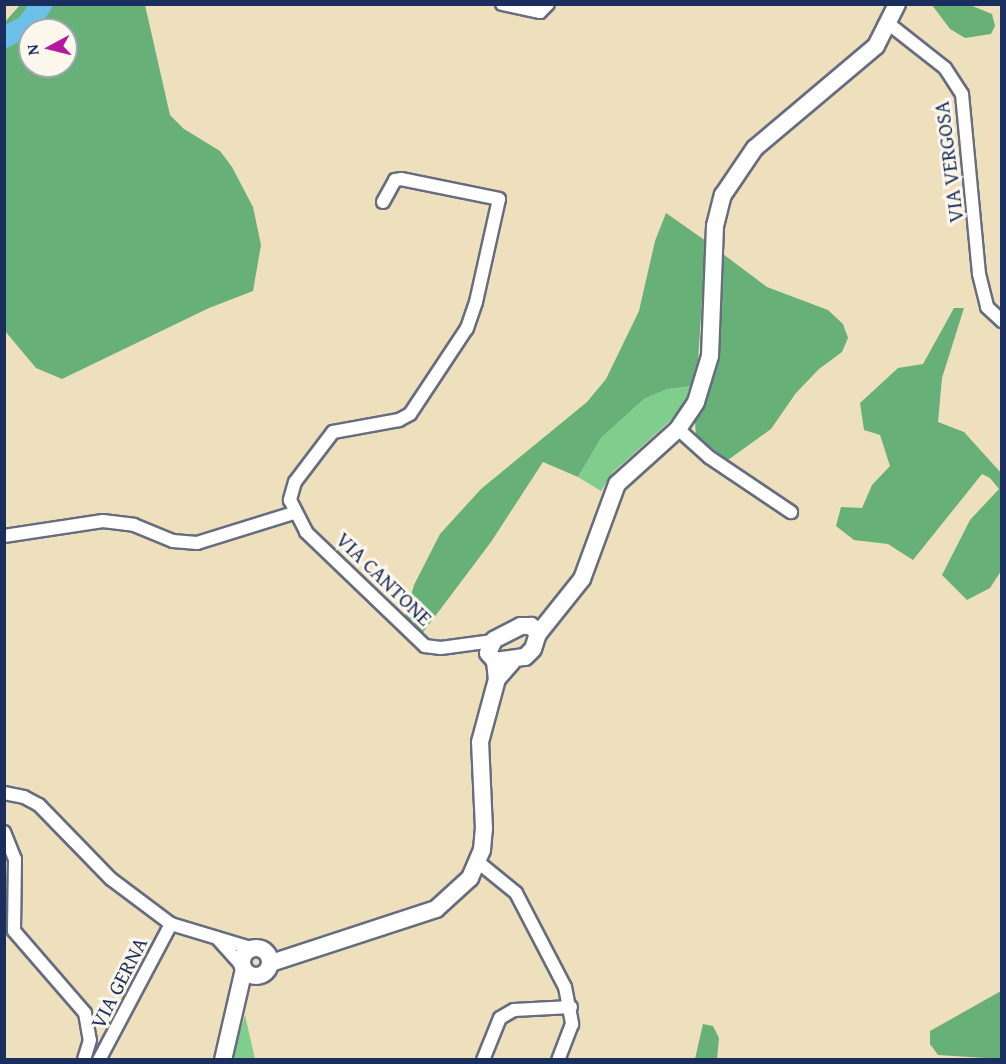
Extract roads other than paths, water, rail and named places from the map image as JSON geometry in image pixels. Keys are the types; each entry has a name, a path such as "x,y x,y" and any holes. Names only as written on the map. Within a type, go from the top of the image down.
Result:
{"street":[{"path":"502,4 540,12 548,4"},
{"path":"223,1059 237,1008 243,955 262,959 308,948 436,909 459,892 478,862 484,829 480,742 497,679 497,654 506,631 531,630 557,610 582,579 617,484 678,429 696,402 710,356 715,226 723,195 754,148 876,46 897,4"},
{"name":"VIA VERGOSA","path":"888,24 945,68 962,94 981,282 987,307 1002,321"},
{"name":"VIA CANTONE","path":"382,202 395,180 401,179 499,199 476,302 467,328 410,414 399,420 333,432 295,482 290,500 294,513 306,532 425,646 473,644 497,654"},
{"path":"678,429 709,457 791,512"},
{"path":"4,536 103,521 134,525 173,541 197,543 294,513"},
{"path":"497,654 533,650 531,630"},
{"path":"4,793 24,797 39,805 111,879 171,924 214,935 262,959"},
{"path":"4,832 15,859 14,931 85,1014 90,1040 84,1059"},
{"path":"478,862 516,893 565,987 571,1007 572,1024 558,1059"},
{"name":"VIA GERNA","path":"99,1059 171,924"},
{"path":"214,935 243,967"},
{"path":"237,1008 262,959"},
{"path":"483,1059 500,1018 514,1010 571,1007"}],"waterway":[{"path":"4,37 26,25 41,4"}]}
